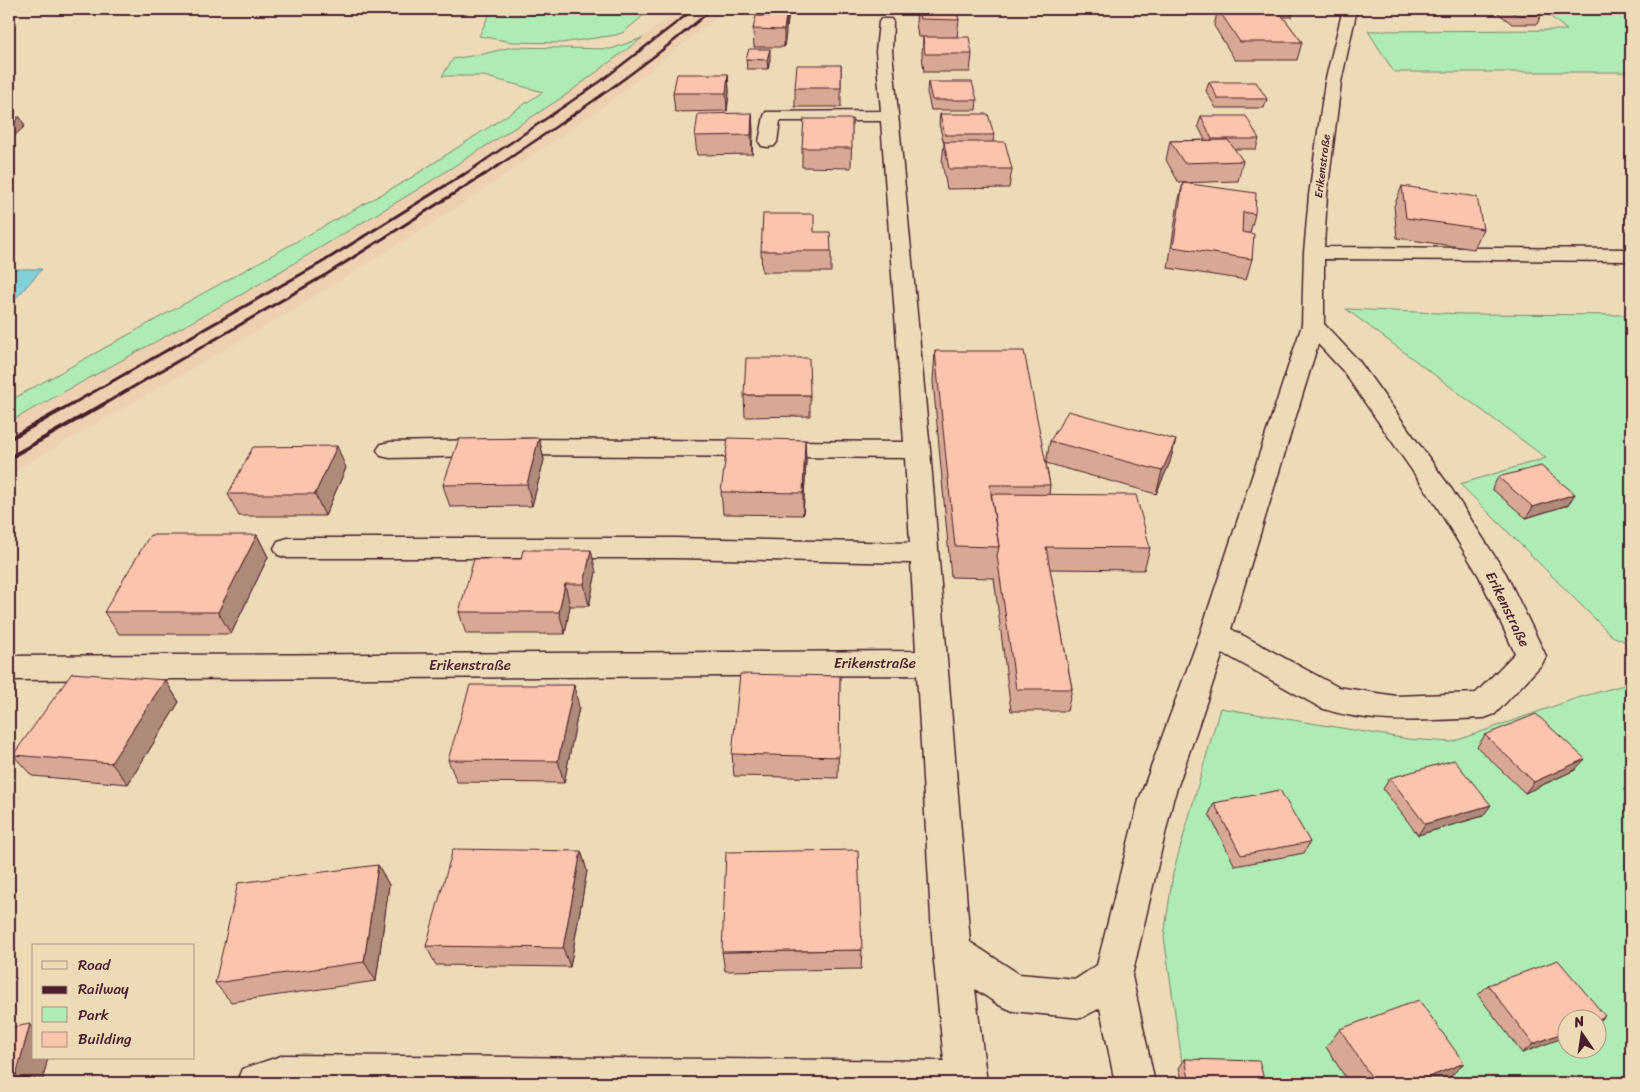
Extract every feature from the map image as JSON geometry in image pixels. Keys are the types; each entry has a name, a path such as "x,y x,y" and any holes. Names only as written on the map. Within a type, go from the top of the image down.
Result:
{"street":[{"name":"Erikenstraße","path":"1113,976 1156,800 1215,634 1313,325 1314,252 1318,195 1333,82 1350,9"},
{"path":"256,1083 284,1075 966,1082 952,952 917,450 884,51 886,22"},
{"path":"768,142 772,116 890,116"},
{"path":"1314,252 1631,255"},
{"name":"Erikenstraße","path":"1215,634 1332,699 1396,709 1484,706 1530,656 1492,574 1443,496 1350,366 1313,325"},
{"path":"390,450 522,447 917,450"},
{"path":"288,548 674,548 924,553"},
{"name":"Erikenstraße","path":"9,668 932,663"},
{"path":"952,952 1012,992 1081,999 1113,976 1135,1083"}],"shaded area":[{"path":"679,9 726,9 606,105 458,207 285,315 9,474 9,422 239,296 412,193 563,97"}],"green space":[{"path":"492,9 651,9 624,32 616,35 561,43 512,42 479,36"},
{"path":"1541,9 1631,9 1631,72 1394,72 1368,31 1567,30"},
{"path":"642,38 563,97 412,193 239,296 9,422 9,401 409,179 543,92 484,76 442,76 453,59 512,47 611,49"},
{"path":"1346,309 1463,314 1631,315 1631,644 1612,636 1460,484 1546,458"},
{"path":"1631,683 1631,1083 1185,1083 1164,937 1173,873 1220,708 1408,739 1452,742 1577,698"}],"water":[{"path":"9,269 42,269 9,306"}],"building":[{"path":"918,9 956,9 959,20 920,19"},
{"path":"1218,9 1277,9 1302,42 1240,42"},
{"path":"1508,9 1533,9 1541,15 1516,15"},
{"path":"756,16 786,16 784,30 753,29"},
{"path":"923,37 969,37 972,54 925,54"},
{"path":"749,49 770,49 767,60 746,59"},
{"path":"797,65 841,65 841,88 795,88"},
{"path":"677,74 728,74 726,93 673,93"},
{"path":"928,82 972,82 977,100 932,100"},
{"path":"1209,82 1256,82 1267,99 1218,99"},
{"path":"752,113 751,135 695,136 698,114"},
{"path":"940,114 988,114 994,135 945,135"},
{"path":"1201,116 1246,116 1259,139 1212,139"},
{"path":"9,117 20,117 9,126"},
{"path":"804,119 852,119 852,148 802,148"},
{"path":"1228,140 1243,161 1184,163 1170,141"},
{"path":"944,142 1005,142 1012,169 949,169"},
{"path":"1183,183 1256,193 1255,214 1243,212 1242,232 1254,234 1252,259 1173,247"},
{"path":"1402,186 1477,197 1483,229 1406,218"},
{"path":"763,214 814,214 814,232 830,232 831,251 761,251"},
{"path":"935,351 1024,351 1050,485 990,485 999,547 955,546"},
{"path":"746,358 809,358 810,395 744,395"},
{"path":"1068,411 1176,440 1162,471 1050,441"},
{"path":"539,438 527,484 443,485 459,439"},
{"path":"728,438 805,440 803,493 721,492"},
{"path":"337,446 315,494 228,494 253,447"},
{"path":"1541,466 1575,494 1533,507 1498,477"},
{"path":"991,494 1136,495 1150,548 1046,547 1072,689 1016,689 997,556 999,547"},
{"path":"150,535 257,535 218,612 104,612"},
{"path":"523,550 591,550 584,584 565,584 559,612 459,612 474,559 521,559"},
{"path":"72,673 165,680 111,763 13,755"},
{"path":"740,674 840,676 839,757 732,754"},
{"path":"470,685 574,685 558,761 448,760"},
{"path":"1536,714 1585,759 1534,782 1485,735"},
{"path":"1454,760 1491,805 1425,824 1390,778"},
{"path":"1280,790 1310,842 1241,855 1214,803"},
{"path":"453,849 581,851 563,948 426,946"},
{"path":"858,850 862,950 722,952 726,852"},
{"path":"378,865 364,962 215,983 238,883"},
{"path":"1558,960 1600,1010 1558,1010 1558,1035 1533,1044 1488,985"},
{"path":"1419,1000 1464,1063 1414,1083 1375,1083 1340,1029"},
{"path":"30,1024 14,1083 9,1083 9,1028"},
{"path":"1185,1059 1259,1061 1265,1083 1190,1083"}],"railway":[{"path":"462,176 601,81 694,9"},
{"path":"483,176 629,75 712,9"},
{"path":"72,404 321,263 464,174"},
{"path":"104,404 327,274 485,174"},
{"path":"9,439 74,403"},
{"path":"9,458 106,403"}]}
